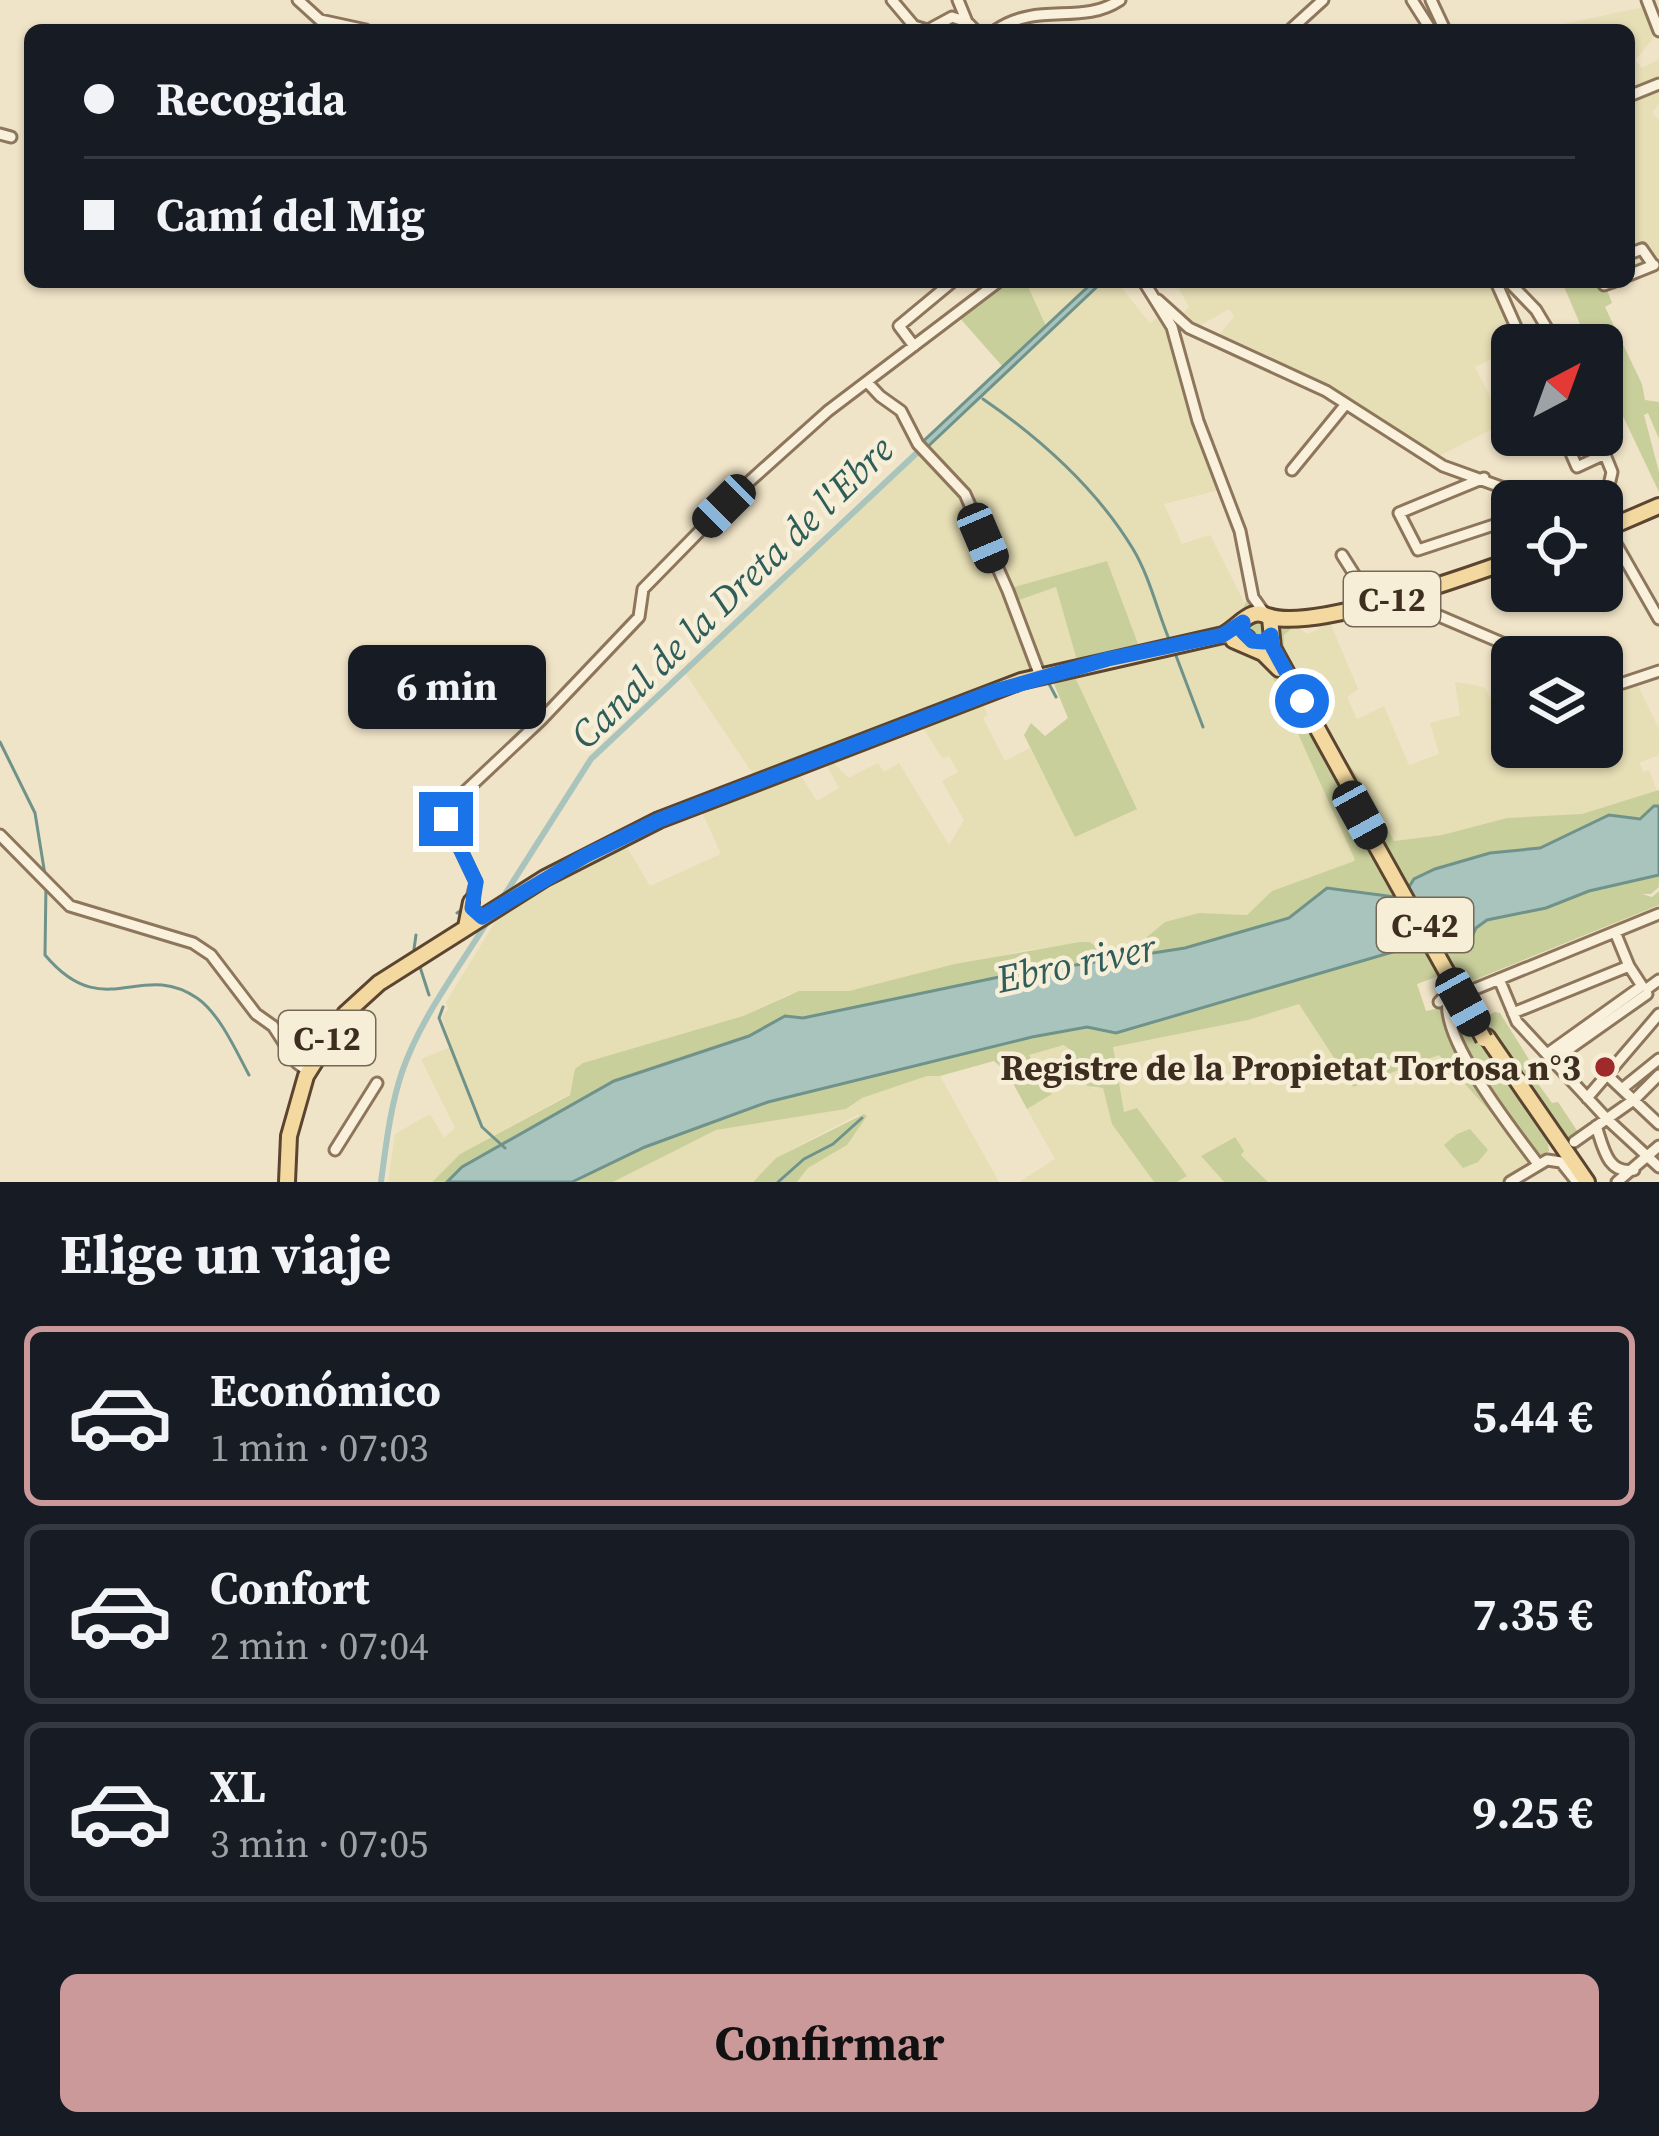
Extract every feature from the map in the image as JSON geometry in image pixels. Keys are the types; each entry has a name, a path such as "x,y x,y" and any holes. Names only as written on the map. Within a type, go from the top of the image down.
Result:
{"main road":[{"path":"1623,520 1659,506"},
{"name":"C-12","path":"1267,615 1283,620 1374,606 1491,569"},
{"name":"C-12","path":"287,1182 290,1130 303,1067 361,998 474,917 585,856 659,820 1040,676 1374,606 1444,589 1491,570"},
{"path":"1432,614 1422,607 1422,599 1444,589"},
{"path":"1374,606 1432,614"},
{"path":"1256,631 1267,615"},
{"path":"1280,658 1279,633 1300,621"},
{"name":"C-42","path":"1256,631 1280,658 1362,814"},
{"name":"C-42","path":"1256,631 1485,1038 1587,1182"},
{"path":"1195,640 1237,641 1268,657 1288,683"},
{"name":"C-42","path":"1552,1137 1577,1182"}],"street":[{"path":"298,0 313,16 344,24"},
{"path":"892,0 912,24"},
{"path":"1007,24 1024,15 1096,10 1120,0"},
{"path":"1299,0 1307,12"},
{"path":"1296,24 1323,0"},
{"path":"1648,3 1659,32"},
{"path":"938,24 952,16 966,24"},
{"path":"914,346 899,326 944,288"},
{"path":"474,917 476,882 448,828 449,808 541,721 639,617 643,590 696,534 828,411 990,288"},
{"path":"1149,288 1179,329 1198,421 1240,531 1256,631"},
{"path":"1499,288 1515,324"},
{"path":"1515,288 1544,324"},
{"path":"1179,329 1311,383 1443,466 1491,481"},
{"path":"867,382 901,411 921,448 965,494 1009,591 1040,676"},
{"path":"1292,470 1346,404"},
{"path":"1572,456 1576,467 1601,456"},
{"path":"1484,478 1399,513 1418,550 1491,526"},
{"path":"1342,555 1374,606"},
{"path":"1623,559 1659,620"},
{"path":"1253,597 1267,615"},
{"path":"1432,614 1491,638"},
{"path":"1623,683 1659,671"},
{"path":"0,835 70,906 193,943 211,955 303,1067"},
{"path":"1543,1162 1456,1041 1444,1004 1658,915"},
{"path":"1587,1098 1659,1012 1629,966 1616,932"},
{"path":"1513,1013 1629,966"},
{"path":"1499,980 1513,1013 1550,1058 1659,1167"},
{"path":"1550,1058 1659,980"},
{"path":"1623,1088 1659,1058 1637,1040"},
{"path":"1607,1075 1659,1124"},
{"path":"1570,1160 1574,1142 1659,1076"},
{"path":"335,1150 376,1083"},
{"path":"1595,1126 1613,1166 1623,1172 1634,1169"},
{"path":"1510,1182 1543,1162 1552,1151 1552,1137 1574,1142"},
{"path":"1617,1182 1659,1146"},
{"path":"1543,1162 1561,1162 1577,1182"},
{"path":"1627,1182 1634,1169"}],"shaded area":[{"path":"1644,7 1653,39 1635,60 1635,24 1563,24"},
{"path":"1659,59 1659,103 1652,113 1659,120 1659,257 1635,268 1635,60 1642,68"},
{"path":"1029,288 1087,288 1046,326"},
{"path":"1096,288 1122,288 1150,323 1162,314 1220,490 1164,504 1182,544 1210,535 1246,606 1232,627 1140,649 1107,561 1015,587 1016,600 1056,587 1078,664 757,780 685,673"},
{"path":"1178,288 1500,288 1513,324 1491,324 1491,359 1475,367 1491,398 1491,430 1437,457 1316,381 1215,340 1234,317 1229,309 1196,328 1181,315 1189,307"},
{"path":"1329,620 1358,689 1347,697 1357,719 1384,706 1409,765 1439,754 1430,723 1460,715 1455,682 1484,687 1491,699 1491,768 1623,768 1623,683 1636,682 1659,729 1659,755 1639,763 1644,772 1649,770 1657,791 1582,815 1507,818 1442,835 1394,841 1377,805 1304,694 1283,649 1284,635 1291,629 1308,634 1319,629 1317,621"},
{"path":"1226,642 1264,664 1287,702 1355,860 1347,866 1272,891 1247,915 1199,913 1163,924 1141,942 1101,949 1089,942 1027,950 849,991 790,994 743,1016 583,1063 570,1094 460,1154 432,1182 388,1182 395,1134 430,1114 444,1138 455,1128 421,1059 451,1047 442,1017 448,1009 446,1002 498,917 526,899 525,895 623,840 650,886 721,854 700,808 797,770 817,801 839,788 826,764 832,762 849,778 878,763 884,772 899,763 949,845 964,820 942,781 958,772 949,756 942,758 922,726 982,703 988,715 983,718 1005,761 1030,748 1076,836 1137,808 1074,675"},
{"path":"1299,1003 1353,1087 1439,1054 1532,1162 1503,1182 1268,1182 1240,1154 1234,1137 1201,1156 1224,1182 1177,1182 1186,1176 1124,1113 1112,1047 1245,1020"},
{"path":"1065,1045 1077,1058 1087,1086 1103,1086 1112,1124 1154,1182 1019,1182 1055,1159 1027,1109 1052,1094 1029,1055"},
{"path":"940,1076 999,1182 797,1182 808,1168 847,1145 866,1116 857,1115 776,1158 753,1182 613,1182 716,1130 846,1109 862,1098"}],"green space":[{"path":"994,288 1029,288 1046,326 1003,367 958,316"},
{"path":"1565,288 1606,288 1612,303 1605,307 1613,324 1580,324"},
{"path":"1623,344 1645,400 1659,402 1659,439 1648,413 1644,415 1659,472 1659,492 1623,416"},
{"path":"1107,561 1140,649 1078,664 1056,587 1016,601 1014,587"},
{"path":"1257,592 1262,604 1281,613 1291,629 1284,635 1292,671 1373,799 1394,841 1442,835 1507,818 1582,814 1659,790 1659,806 1635,820 1609,815 1540,848 1490,853 1445,865 1419,876 1400,895 1384,898 1337,888 1289,918 1185,948 803,1018 785,1016 749,1036 635,1075 462,1167 447,1182 432,1182 460,1154 570,1095 575,1069 583,1063 743,1016 799,991 849,991 955,964 1080,942 1101,949 1141,942 1165,922 1199,913 1247,915 1272,891 1355,860 1272,676 1254,656 1236,648 1238,622 1249,594"},
{"path":"1074,675 1137,809 1075,837 1024,735 1031,723 1045,736 1068,718 1054,684"},
{"path":"1659,875 1659,887 1642,894 1652,897 1659,891 1659,905 1462,985 1455,970 1417,984 1426,1011 1440,1008 1445,1012 1509,1127 1506,1130 1439,1055 1353,1087 1299,1004 1248,1020 1113,1047 1124,1112 1137,1108 1187,1176 1177,1182 1154,1182 1112,1124 1103,1088 1087,1086 1075,1054 1064,1045 1029,1055 1052,1094 1027,1109 1008,1074 994,1061 927,1076 862,1098 846,1109 716,1130 613,1182 572,1182 645,1147 768,1102 1032,1037 1087,1027 1116,1033 1132,1029 1413,946 1471,939 1487,920"},
{"path":"1495,1012 1540,1077 1536,1081 1552,1103 1558,1102 1578,1132 1565,1141 1480,1041 1548,1143 1549,1151 1540,1158 1485,1086 1457,1033"},
{"path":"864,1114 847,1145 808,1168 797,1182 753,1182 776,1158"},
{"path":"1470,1129 1488,1150 1478,1162 1463,1168 1444,1145"},
{"path":"1235,1137 1244,1151 1241,1155 1268,1182 1224,1182 1201,1156"}],"water":[{"path":"1087,288 1096,288 921,453 916,448"},
{"path":"1659,806 1659,875 1487,920 1471,939 1413,946 1116,1033 1087,1027 1032,1037 768,1102 645,1147 572,1182 447,1182 462,1167 614,1081 749,1036 785,1016 803,1018 1004,976 1185,948 1289,918 1327,888 1395,897 1405,893 1414,879 1435,869 1490,853 1540,848 1609,815 1640,819"}],"waterway":[{"path":"983,399 1046,448 1102,505 1139,560 1171,644"},
{"name":"Canal de la Dreta de l'Ebre","path":"500,902 591,759 921,449"},
{"path":"1175,653 1203,727"},
{"path":"1047,680 1056,697"},
{"path":"0,742 35,813 45,875"},
{"path":"46,884 45,955 66,975 86,986 158,985 197,998 220,1023 249,1075"},
{"name":"Canal de la Dreta de l'Ebre","path":"381,1182 394,1099 410,1052 489,919"},
{"path":"414,949 416,935"},
{"path":"420,967 429,995"},
{"path":"443,1007 439,1018 482,1127 505,1148"},
{"path":"778,1182 862,1118"}],"place":[{"name":"Registre de la Propietat Tortosa n°3","path":"1605,1067"}],"route":[{"path":"446,819 476,882 472,908 482,917 599,848 659,820 1022,681 1223,635 1243,622 1243,632 1256,643 1271,635 1273,648 1302,701"}],"water label":[{"name":"Ebro river","path":"1076,963"}]}
